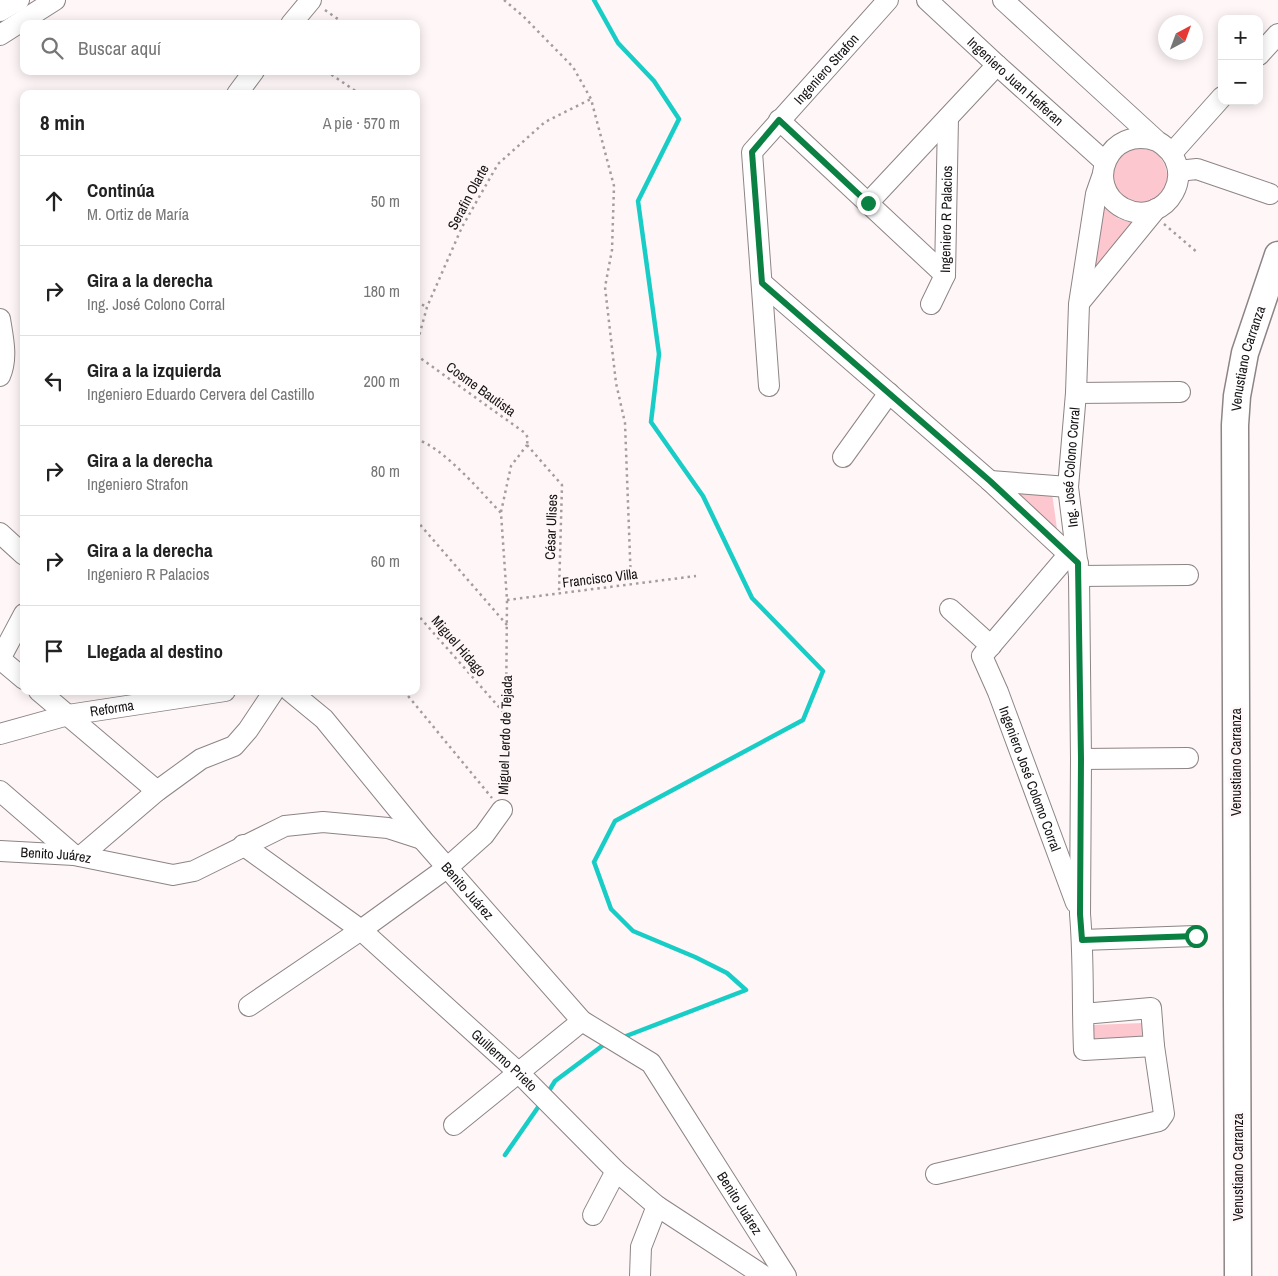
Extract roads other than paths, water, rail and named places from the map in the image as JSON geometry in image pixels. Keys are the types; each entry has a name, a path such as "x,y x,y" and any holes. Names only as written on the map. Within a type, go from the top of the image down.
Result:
{"main road":[{"name":"Venustiano Carranza","path":"1238,1276 1235,425 1237,396 1245,353 1278,255"}],"street":[{"path":"0,11 19,0"},
{"path":"24,20 55,0"},
{"name":"Ingeniero Strafon","path":"769,386 752,152 888,0"},
{"name":"Ingeniero Juan Hefferan","path":"927,0 1104,168"},
{"path":"1003,0 1169,155 1178,180 1176,190 1171,198 1154,211 1079,304"},
{"path":"295,20 314,2"},
{"path":"0,35 20,22"},
{"path":"1263,51 1278,34"},
{"path":"868,203 997,65"},
{"path":"240,90 251,75"},
{"path":"1169,155 1218,101"},
{"name":"Ingeniero R Palacios","path":"945,275 948,118"},
{"name":"Ingeniero R Palacios","path":"779,120 945,275"},
{"path":"1154,211 1138,212 1121,207 1109,194 1105,186 1104,168 1114,149 1126,140 1142,137 1169,155 1197,170 1270,194"},
{"name":"Ing. José Colono Corral","path":"1104,168 1096,194 1079,304 1076,393 1068,487 1075,564 1081,759 1080,914 1084,1050 1154,1046"},
{"path":"931,304 945,275"},
{"path":"762,283 990,481 1075,564 1188,575"},
{"path":"0,319 5,347 4,368 0,376"},
{"path":"1076,393 1180,392"},
{"path":"843,456 889,393"},
{"path":"990,481 1068,487"},
{"path":"0,533 20,551"},
{"path":"950,609 990,646 1075,564"},
{"path":"20,622 0,659 20,676"},
{"name":"Ingeniero José Colomo Corral","path":"990,646 982,656 998,692 1080,914"},
{"path":"44,695 158,791"},
{"name":"Reforma","path":"0,734 68,715 199,695"},
{"path":"0,792 77,855 201,759 234,746 248,730 271,695"},
{"path":"295,695 324,719 422,839"},
{"path":"1081,759 1188,758"},
{"name":"Miguel Lerdo de Tejada","path":"249,1006 361,930 448,867 484,836 502,810"},
{"name":"Benito Juárez","path":"0,851 77,855 173,875 194,870 285,826 323,822 388,828 422,839 582,1021 651,1063 786,1276"},
{"name":"Guillermo Prieto","path":"242,846 361,930 519,1073 616,1171 657,1206 764,1276"},
{"path":"1082,940 1196,936"},
{"path":"936,1174 1159,1121 1164,1114 1154,1046 1151,1008 1083,1014"},
{"path":"454,1125 582,1021"},
{"path":"593,1215 616,1171"},
{"path":"640,1276 641,1247 657,1206"}],"waterway":[{"path":"594,0 618,43 654,81 679,119 638,201 659,354 651,422 703,496 752,598 823,671 803,720 615,821 594,862 611,909 633,931 695,957 727,973 746,990 621,1038"},
{"path":"547,1094 555,1081 607,1044"},
{"path":"505,1155 541,1103"}]}
